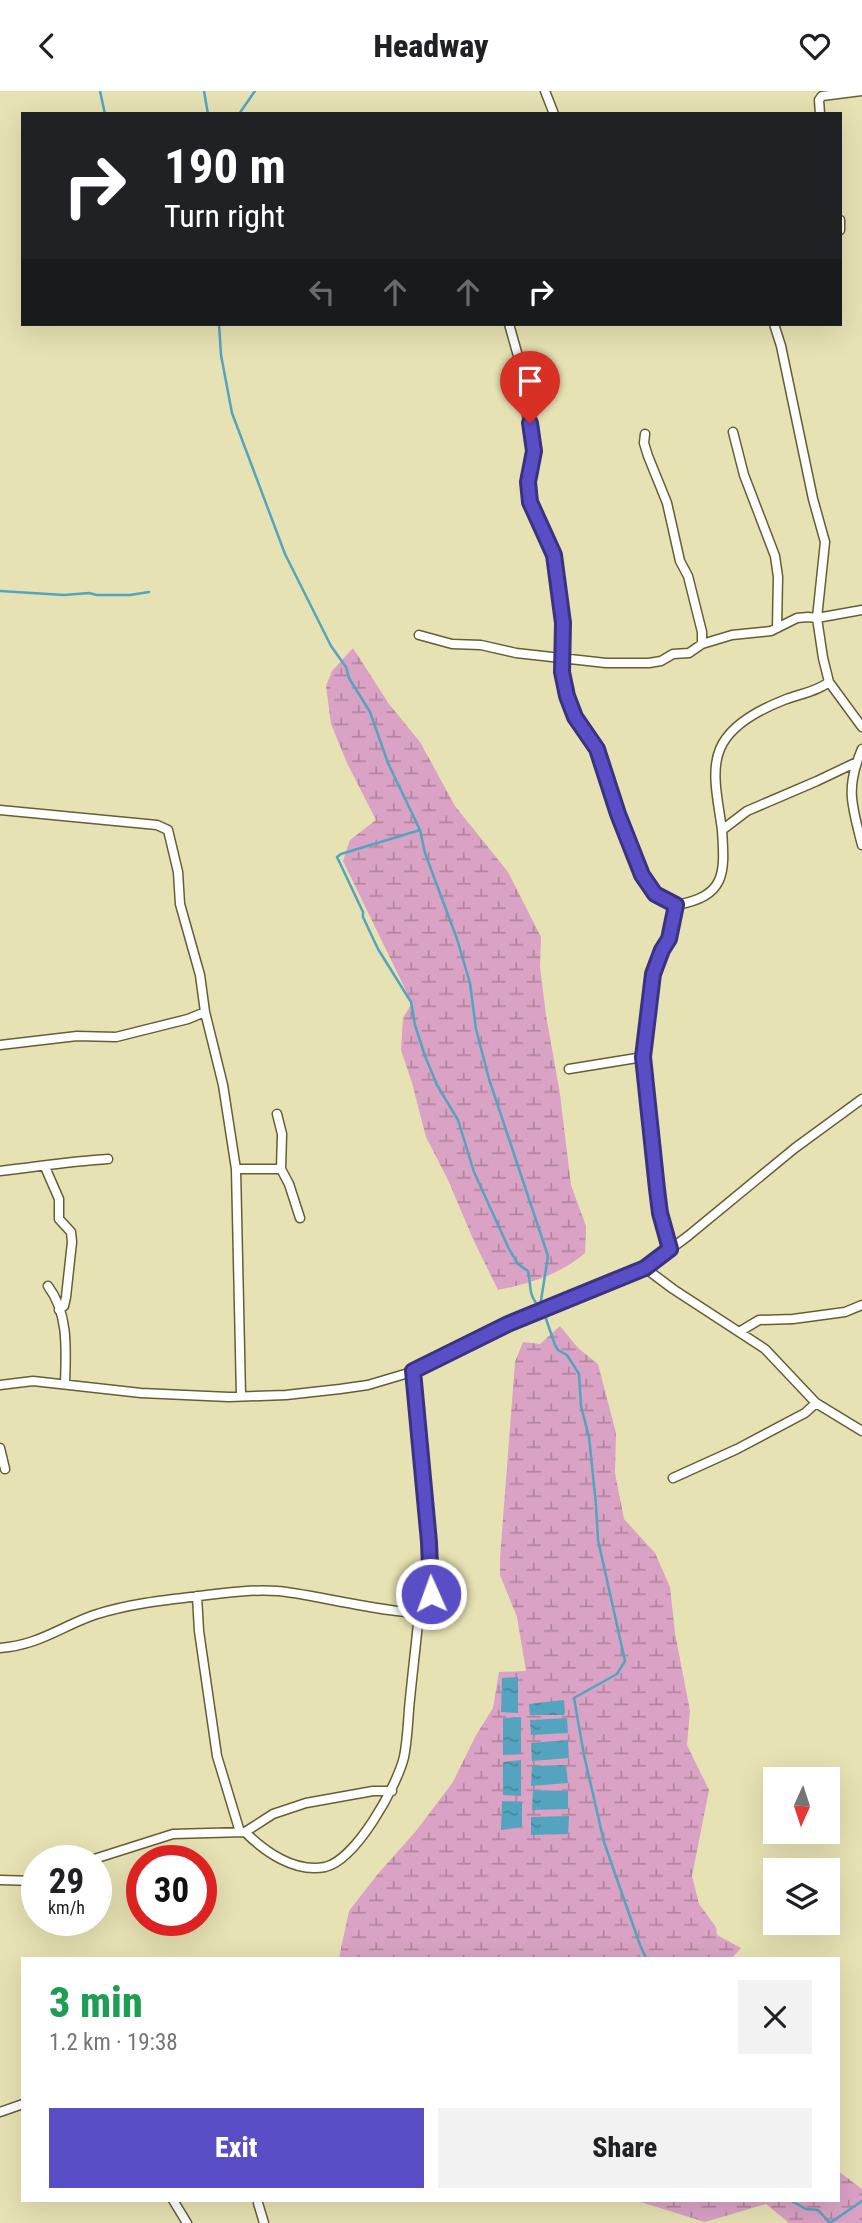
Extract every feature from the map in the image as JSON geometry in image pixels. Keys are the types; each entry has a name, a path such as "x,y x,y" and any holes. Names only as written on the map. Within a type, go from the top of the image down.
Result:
{"street":[{"path":"545,91 553,112"},
{"path":"820,112 819,100 822,96 862,92"},
{"path":"510,326 519,356 534,451 528,482 530,502 554,555 563,623 562,672 567,696 575,717 597,749 638,865 649,888 655,894 676,905 712,892 719,885 723,861 716,773 721,746 736,729 758,713 829,682"},
{"path":"775,326 825,542 817,618 823,658 829,682 862,727"},
{"path":"733,432 744,475 775,556 778,577 777,628"},
{"path":"645,434 644,443 667,503 680,561 688,576 702,632 702,644"},
{"path":"419,635 452,644 481,645 516,653 606,663 649,663 661,661 673,654 689,653 702,644 732,635 771,631 797,618 817,618 862,610"},
{"path":"862,749 853,771 851,799 852,813 862,845"},
{"path":"722,830 742,813 857,762"},
{"path":"0,810 157,825 168,830 178,872 180,904 200,975 205,1012 223,1085 236,1169 242,1396"},
{"path":"670,1249 660,1213 643,1057 653,974 669,939 676,905"},
{"path":"0,1045 77,1036 116,1037 188,1019 205,1012"},
{"path":"569,1069 643,1057"},
{"path":"0,1385 33,1381 167,1395 286,1395 368,1385 413,1371 508,1324 645,1268 795,1148 862,1099"},
{"path":"277,1114 282,1134 281,1169 300,1218"},
{"path":"0,1171 108,1159"},
{"path":"45,1167 59,1199 59,1219 71,1232 66,1297 60,1310"},
{"path":"236,1169 281,1169"},
{"path":"645,1268 765,1349 816,1403 862,1431"},
{"path":"48,1286 54,1293 64,1321 65,1384"},
{"path":"739,1332 759,1320 845,1312 862,1305"},
{"path":"0,1648 42,1639 87,1618 121,1607 243,1591 281,1591 397,1611 419,1613 426,1610 430,1603 432,1581 413,1371"},
{"path":"673,1478 737,1449 805,1413 816,1403"},
{"path":"0,1448 5,1469"},
{"path":"197,1596 199,1631 217,1756 242,1832 266,1850 296,1866 327,1867 341,1858 382,1809 392,1791 404,1755 419,1613"},
{"path":"112,1853 173,1834 242,1832 273,1814 306,1803 373,1791 392,1791"},
{"path":"0,1880 21,1881"},
{"path":"0,2112 21,2105"},
{"path":"174,2202 187,2223"},
{"path":"258,2203 264,2223"}],"green space":[{"path":"353,648 389,704 420,742 455,806 508,872 541,937 540,967 546,1015 560,1094 571,1185 586,1226 585,1253 555,1273 498,1290 426,1137 401,1050 403,1018 412,1003 343,861 350,840 376,820 331,724 326,686 332,671"},
{"path":"560,1326 578,1348 598,1364 616,1433 615,1473 624,1519 655,1553 670,1587 675,1633 690,1711 687,1745 709,1790 692,1876 699,1904 716,1927 717,1935 741,1948 733,1957 339,1957 349,1911 453,1782 493,1708 499,1672 526,1671 517,1617 500,1575 500,1558 515,1362 523,1342 540,1344"},
{"path":"840,2172 862,2189 862,2223 789,2223 766,2204 705,2222 640,2202 840,2202"}],"water":[{"path":"518,1677 518,1713 501,1712 502,1678"},
{"path":"564,1700 563,1715 530,1715 529,1704"},
{"path":"521,1717 521,1754 503,1755 503,1718"},
{"path":"567,1718 568,1733 531,1735 530,1720"},
{"path":"568,1740 569,1758 532,1761 531,1743"},
{"path":"521,1760 521,1796 503,1795 503,1762"},
{"path":"566,1765 568,1783 531,1786 532,1766"},
{"path":"533,1790 568,1791 568,1809 532,1810"},
{"path":"502,1801 522,1802 522,1827 501,1830"},
{"path":"569,1816 568,1834 531,1835 531,1817"}],"waterway":[{"path":"100,91 105,112"},
{"path":"204,91 208,112"},
{"path":"240,112 255,91"},
{"path":"219,326 221,355 232,413 285,554 331,646 346,667 349,678 370,712 388,763 420,830 337,857 378,949 411,1002 415,1025 437,1085 458,1120 474,1172 509,1249 518,1264 528,1271 532,1294 540,1308"},
{"path":"0,591 64,595 130,595 149,592"},
{"path":"420,830 425,853 457,939 470,983 476,1029 489,1079 548,1256 540,1307"},
{"path":"544,1313 555,1345 567,1355 579,1374 581,1406 589,1437 598,1540 625,1661 617,1674 574,1698 604,1842 646,1957"},
{"path":"794,2202 806,2209 818,2210 830,2223 862,2201"}],"route":[{"path":"431,1594 429,1542 413,1371 508,1324 645,1268 670,1249 660,1213 643,1057 653,974 669,939 676,905 655,894 642,875 597,749 575,717 567,696 562,672 563,623 554,555 528,493 534,451 530,423"}]}
